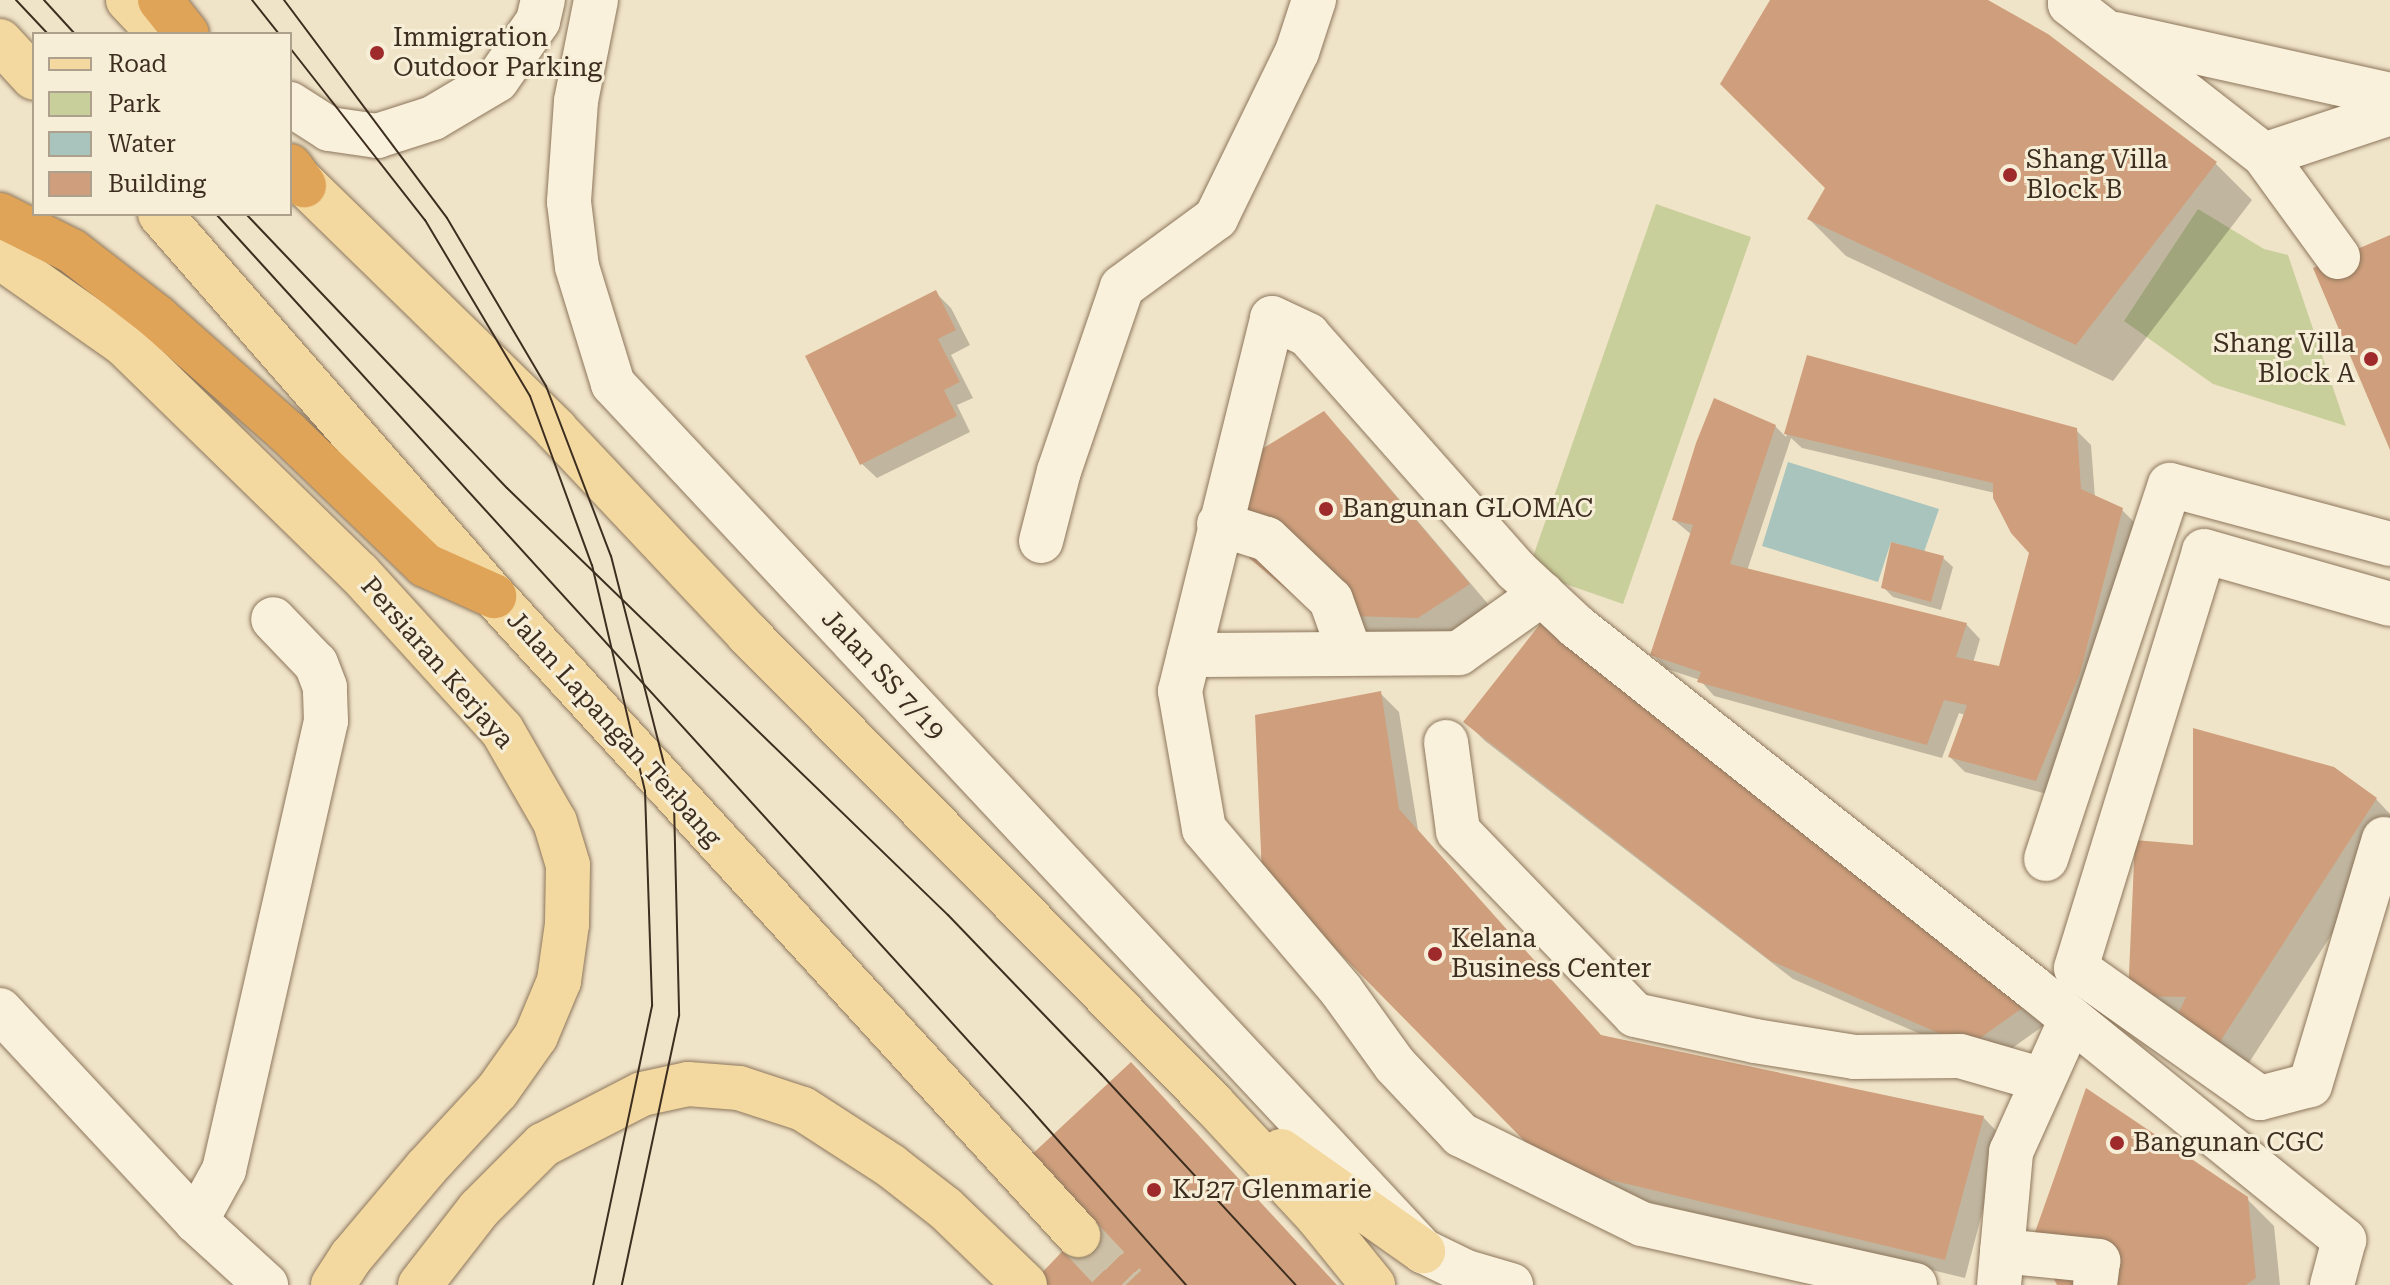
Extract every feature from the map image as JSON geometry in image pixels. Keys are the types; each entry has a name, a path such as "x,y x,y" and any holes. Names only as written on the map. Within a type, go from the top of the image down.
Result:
{"highway":[{"path":"160,0 185,32"},
{"path":"0,215 72,251 157,317 287,432 425,565 494,596"}],"main road":[{"path":"128,0 158,32"},
{"path":"0,41 32,76"},
{"path":"295,174 556,430 748,634 1213,1104 1317,1216 1373,1285"},
{"name":"Jalan Lapangan Terbang","path":"162,216 494,596 1078,1235"},
{"name":"Persiaran Kerjaya","path":"0,257 124,344 359,573 502,730 555,822 568,865 567,924 559,981 536,1036 497,1091 426,1168 351,1257 333,1285"},
{"path":"420,1285 479,1209 543,1145 642,1094 688,1084 739,1088 803,1109 891,1166 945,1208 1025,1285"},
{"path":"1213,1104 1423,1251"}],"street":[{"path":"292,105 329,129 377,136 433,118 497,80 538,21 543,0"},
{"name":"Jalan SS 7/19","path":"596,0 576,101 569,202 577,267 613,384 1423,1251"},
{"path":"1041,541 1059,471 1122,287 1216,218 1297,52 1314,0"},
{"path":"2070,0 2070,4 2264,155 2338,257"},
{"path":"2104,31 2390,95"},
{"path":"2264,155 2390,113"},
{"path":"1915,1285 1642,1224 1461,1135 1395,1065 1341,990 1204,829 1180,691 1272,318 1308,335 1516,570 1576,626 2344,1240 2332,1285"},
{"path":"2046,859 2170,485 2390,544"},
{"path":"1219,524 1267,539 1331,600 1350,653"},
{"path":"2384,839 2310,1085 2260,1098 2076,968 2204,551 2390,604"},
{"path":"1189,655 1459,653 1542,594"},
{"path":"196,1221 224,1170 326,721 325,687 316,664 273,619"},
{"path":"1446,742 1458,831 1635,1015 1855,1057 1960,1056 2043,1080"},
{"path":"0,1010 196,1221 266,1285"},
{"path":"2071,1019 2011,1152 2001,1268 2098,1261 2095,1285"},
{"path":"1423,1251 1466,1272 1511,1285"}],"green space":[{"path":"1656,204 1751,237 1623,604 1528,571"},
{"path":"2198,209 2264,249 2288,255 2346,426 2213,384 2124,321"}],"water":[{"path":"1788,462 1939,509 1924,552 1891,542 1878,582 1762,546"}],"building":[{"name":"Shang Villa Block B","path":"1770,0 1988,0 2048,34 2217,162 2076,345 1807,219 1825,188 1720,84"},
{"name":"Shang Villa Block A","path":"2390,235 2390,450 2313,268"},
{"path":"936,290 956,330 938,339 960,382 944,390 957,416 860,465 805,356"},
{"path":"1807,355 2077,428 2081,489 2123,508 2080,673 2036,781 1948,757 1967,705 1944,700 1927,745 1697,682 1701,672 1650,655 1693,525 1672,520 1714,398 1776,425 1730,564 1967,623 1956,657 1999,666 2029,553 2011,533 1993,498 1993,483 1784,434"},
{"name":"Bangunan GLOMAC","path":"1324,411 1470,584 1418,618 1317,615 1249,558 1242,461"},
{"path":"1891,542 1944,556 1931,602 1881,588"},
{"path":"1544,619 2035,999 1969,1046 1771,961 1463,722"},
{"name":"Kelana Business Center","path":"1381,691 1399,809 1601,1035 1984,1116 1945,1260 1548,1165 1262,874 1255,715"},
{"path":"2193,728 2334,767 2377,798 2216,1048 2178,1014 2186,997 2128,996 2135,840 2193,845"},
{"name":"KJ27 Glenmarie","path":"1131,1062 1337,1285 1038,1285 1034,1281 1078,1235 1028,1158"},
{"name":"Bangunan CGC","path":"2086,1088 2248,1197 2256,1278 2246,1285 2057,1285 2033,1238"}],"tunnel":[{"path":"1078,1235 1125,1285"}],"tram line":[{"path":"16,0 46,32"},
{"path":"44,0 73,32"},
{"path":"252,0 277,32"},
{"path":"284,0 447,218 546,386 611,556 674,804 679,1016 622,1285"},
{"path":"292,51 425,220 530,396 592,565 645,791 652,1006 593,1285"},
{"path":"218,216 1033,1112 1186,1285"},
{"path":"248,216 507,488 948,915 1101,1074 1296,1285"}],"place":[{"name":"Immigration Outdoor Parking","path":"377,53"},
{"name":"Shang Villa Block B","path":"2010,175"},
{"name":"Shang Villa Block A","path":"2371,359"},
{"name":"Bangunan GLOMAC","path":"1326,509"},
{"name":"Kelana Business Center","path":"1435,954"},
{"name":"Bangunan CGC","path":"2117,1143"},
{"name":"KJ27 Glenmarie","path":"1154,1190"}]}
